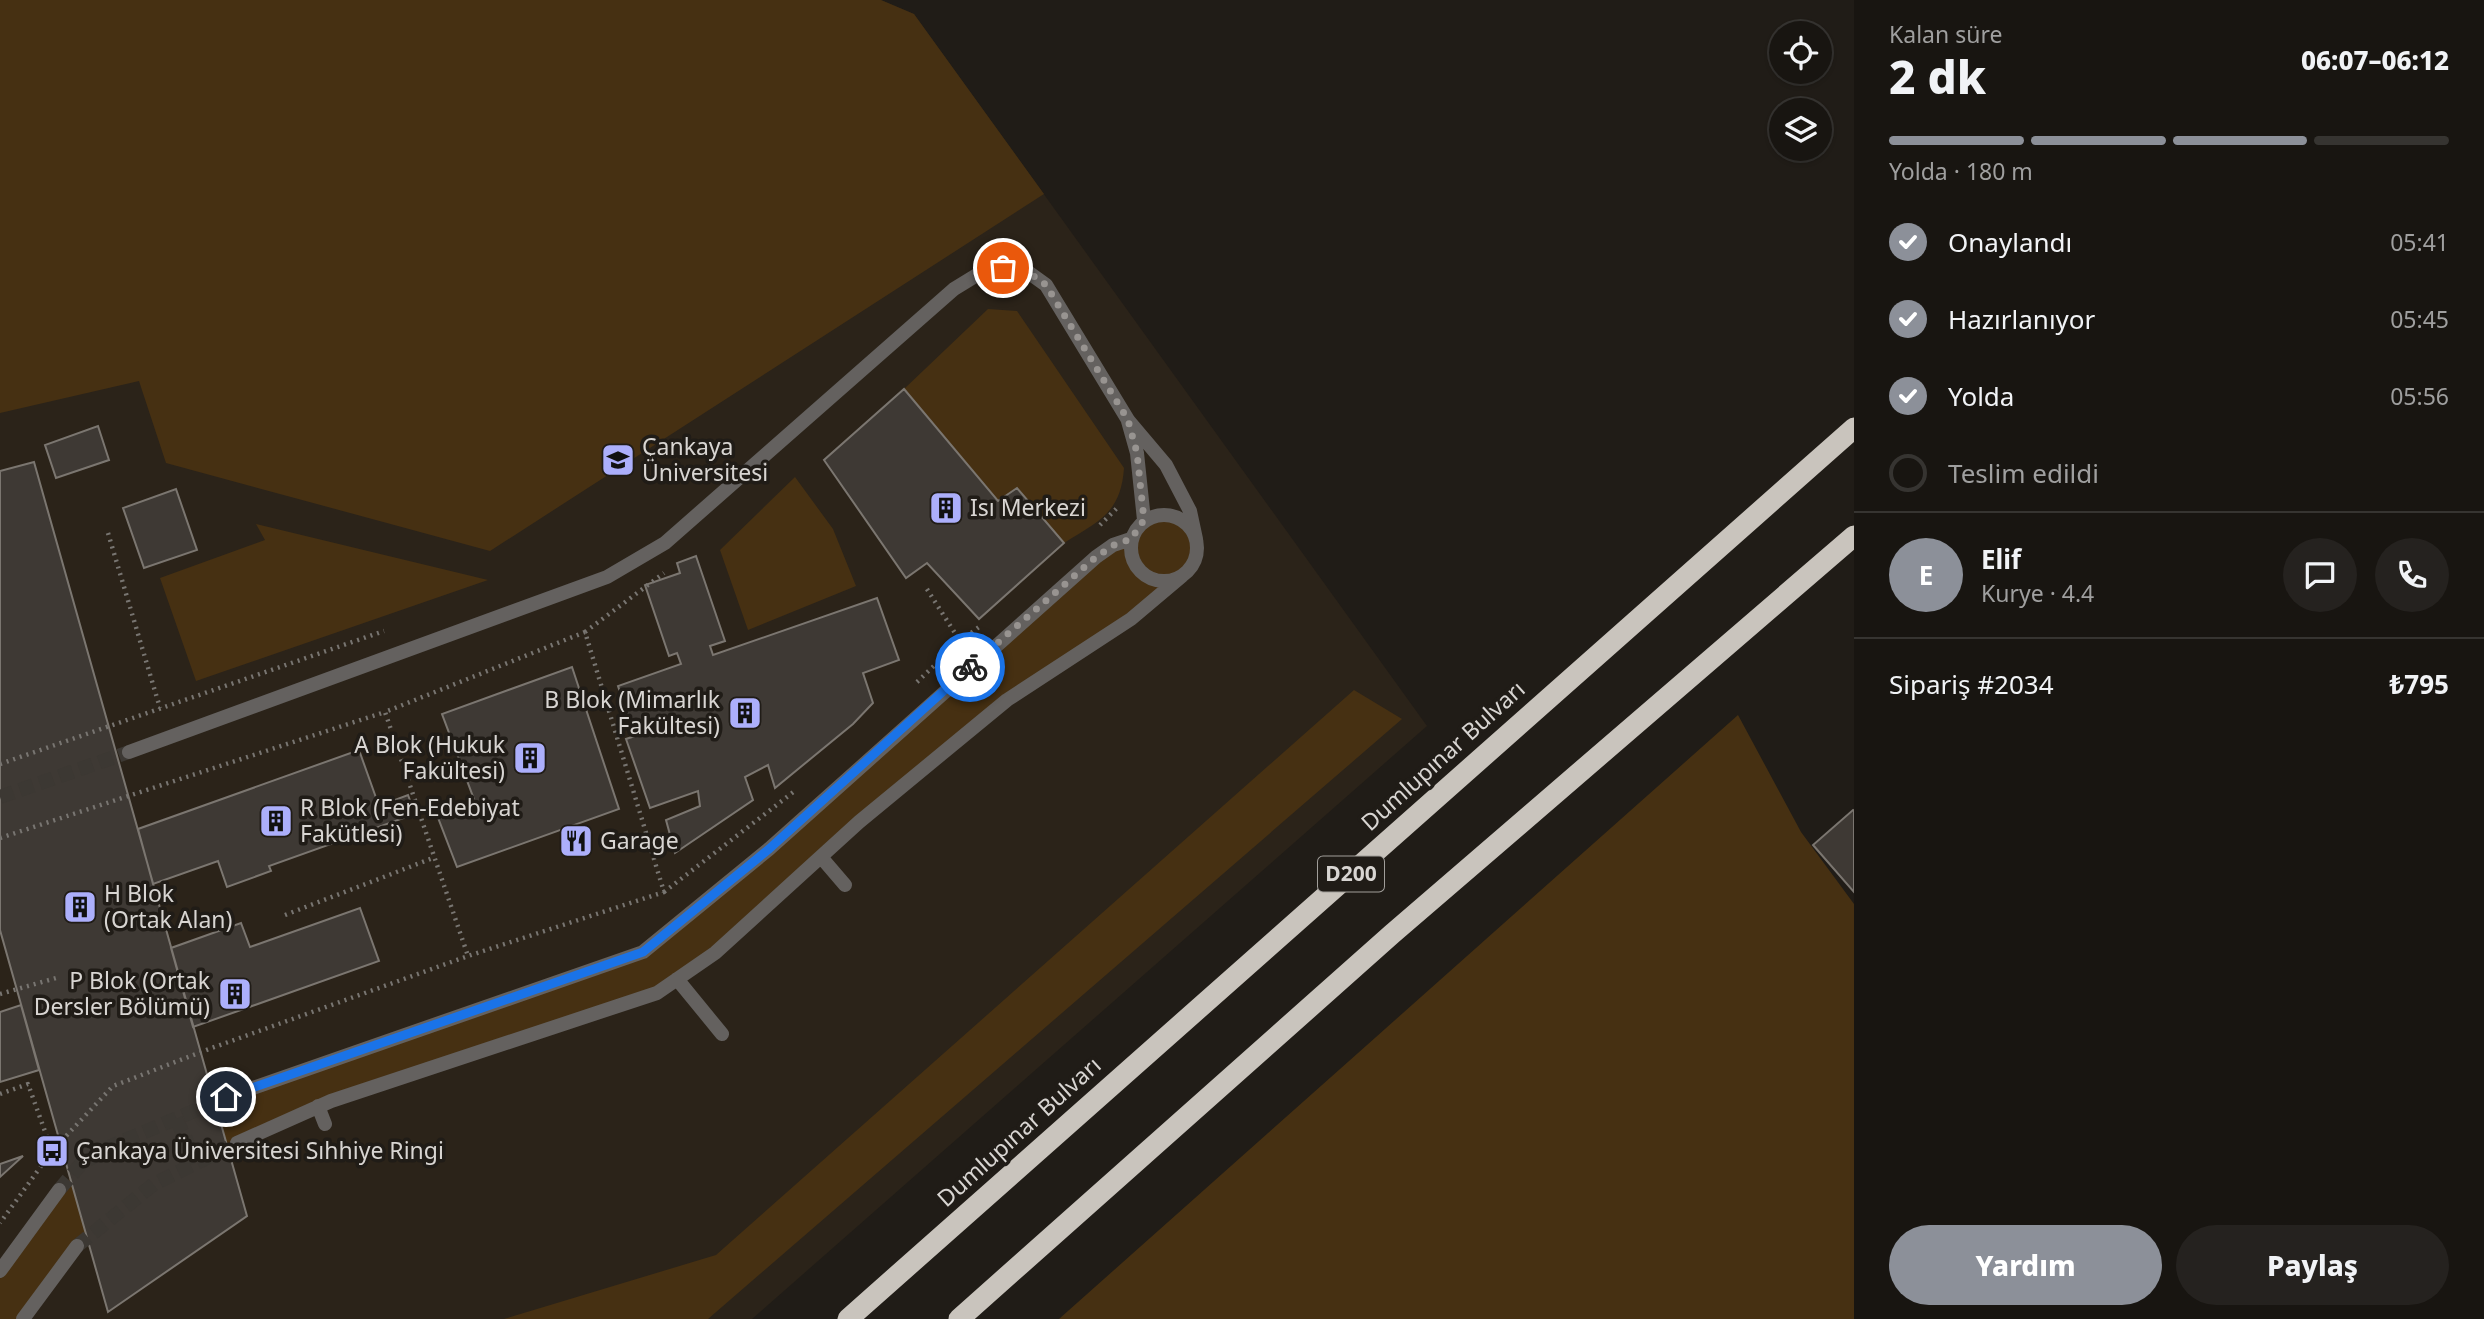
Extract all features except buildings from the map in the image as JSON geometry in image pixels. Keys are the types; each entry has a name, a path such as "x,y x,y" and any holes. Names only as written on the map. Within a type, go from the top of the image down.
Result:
{"highway":[{"name":"Dumlupınar Bulvarı","path":"848,1319 1854,428"},
{"path":"959,1319 1392,934 1854,536"}],"street":[{"path":"130,752 607,577 665,543 954,289 985,270 1021,267 1046,285 1128,420 1166,465 1190,511 1196,539 1195,560 1182,576 1131,619 1007,700 821,857 715,953 657,993 318,1106 237,1143"},
{"path":"1128,420 1137,453 1144,520"},
{"path":"226,1097 643,952 769,849 1096,557 1114,545 1131,539 1144,520 1155,515 1176,516 1185,522 1196,539"},
{"path":"1131,539 1133,561 1149,577 1171,580 1182,576"},
{"path":"821,857 845,885"},
{"path":"677,979 722,1034"},
{"path":"318,1106 325,1124"},
{"path":"0,1271 59,1190"},
{"path":"23,1319 77,1246"}],"path":[{"path":"1099,526 1127,498"},
{"path":"0,764 160,708 108,533"},
{"path":"0,838 385,712 584,632 670,568"},
{"path":"925,586 960,641"},
{"path":"912,687 960,641 982,625"},
{"path":"584,632 664,892"},
{"path":"385,712 468,957"},
{"path":"0,1223 52,1151 113,1086 209,1048 664,892 803,785"},
{"path":"285,915 433,858"},
{"path":"0,994 56,978"},
{"path":"0,1094 27,1084 52,1151"}],"shaded area":[{"name":"Çankaya Üniversitesi","path":"0,0 881,0 914,14 1427,726 752,1319 0,1319"},
{"path":"0,0 881,0 914,14 1044,194 490,551 166,463 139,381 0,413"},
{"path":"988,309 1017,311 1124,468 1122,483 1113,506 1098,521 1064,543 1017,488 998,501 904,389"},
{"path":"795,477 833,529 856,586 748,630 720,550"},
{"path":"1165,514 1183,522 1193,535 1196,551 1189,569 1007,700 715,953 657,993 330,1101 154,1184 77,1246 23,1319 0,1319 0,1271 80,1165 109,1147 227,1097 643,952 1096,557 1131,539 1144,520"},
{"path":"256,524 488,580 196,681 160,578 265,540"},
{"path":"1354,690 1402,719 708,1319 504,1319 716,1255"},
{"path":"1738,715 1801,832 1854,904 1854,1319 1059,1319"}],"tunnel":[{"path":"0,797 129,752"},
{"path":"59,1190 80,1165 109,1147 227,1097"},
{"path":"176,1119 197,1162"},
{"path":"77,1246 154,1184 237,1143"}],"way so far":[{"path":"970,667 1096,557 1114,545 1131,539 1144,520 1137,453 1128,420 1046,285 1021,267 1003,268"}],"place":[{"name":"Çankaya Üniversitesi","path":"618,460"},
{"name":"Isı Merkezi","path":"946,508"},
{"name":"B Blok (Mimarlık Fakültesi)","path":"745,713"},
{"name":"A Blok (Hukuk Fakültesi)","path":"530,758"},
{"name":"R Blok (Fen-Edebiyat Fakütlesi)","path":"276,821"},
{"name":"Garage","path":"576,841"},
{"name":"H Blok (Ortak Alan)","path":"80,907"},
{"name":"P Blok (Ortak Dersler Bölümü)","path":"235,994"},
{"name":"Çankaya Üniversitesi Sıhhiye Ringi","path":"52,1151"}],"route":[{"path":"226,1097 643,952 769,849 970,667"}]}
